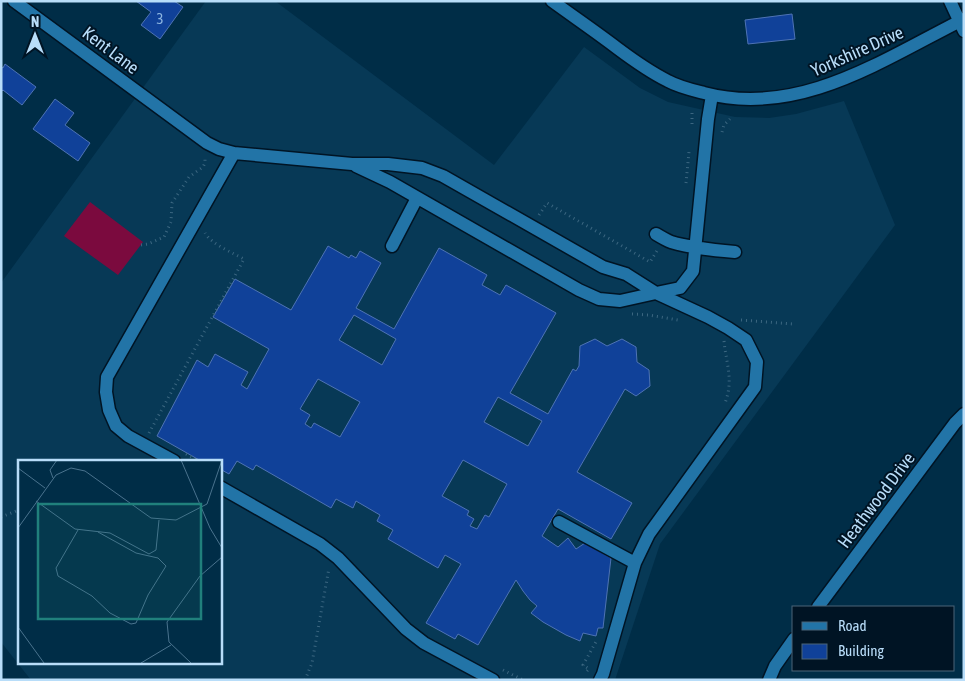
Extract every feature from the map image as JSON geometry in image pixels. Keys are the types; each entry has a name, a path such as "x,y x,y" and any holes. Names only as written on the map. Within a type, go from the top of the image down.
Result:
{"street":[{"name":"Kent Lane","path":"14,1 137,93 207,143 219,149 234,153 352,164"},
{"name":"Yorkshire Drive","path":"552,1 642,66 668,81 685,88 741,100 790,96 814,90 840,81 962,24"},
{"path":"950,1 962,24"},
{"path":"352,164 390,182 579,290 599,299 620,301 680,288 694,271 708,119 712,95"},
{"path":"177,456 128,436 116,426 109,410 106,392 107,377 234,153"},
{"path":"352,164 388,164 422,168 443,176 603,267 626,274 656,293 728,328 746,340 757,362 755,387 649,534 635,563 600,680"},
{"path":"392,246 417,198"},
{"path":"656,234 669,241 695,247 735,252"},
{"name":"Heathwood Drive","path":"819,606 955,423 964,414"},
{"path":"221,488 320,544 338,558 406,629 424,643 493,680"},
{"path":"559,522 635,563"},
{"path":"770,680 779,660 792,642"}],"path":[{"path":"141,245 164,237 170,222 172,203 189,177 203,167 205,157"},
{"path":"539,216 547,203 650,262 658,248"},
{"path":"156,437 148,433 244,259 207,238 204,232 204,225"},
{"path":"642,265 646,259"},
{"path":"625,314 649,315 680,321"},
{"path":"735,320 793,324"},
{"path":"720,338 725,341 724,349 729,369 730,384 723,408"},
{"path":"177,456 195,460"},
{"path":"1,517 18,510"},
{"path":"305,680 312,663 330,565"}],"shaded area":[{"path":"206,1 275,1 494,165 584,47 640,88 668,102 735,117 769,118 796,114 844,101 895,225 660,544 615,680 31,680 18,664 221,664 221,460 18,460 18,664 1,642 1,283"},
{"path":"90,202 143,242 118,275 64,236"}],"building":[{"path":"136,1 174,1 183,7 160,39 141,25 151,12"},
{"path":"792,14 795,39 748,44 745,20"},
{"path":"5,64 36,87 22,105 3,90 1,92 1,67 3,68"},
{"path":"55,99 74,113 65,125 90,143 78,161 33,129"},
{"path":"328,246 349,258 351,255 356,258 360,251 381,263 356,308 394,329 439,248 487,275 482,285 500,295 506,285 556,313 510,393 548,414 573,369 576,371 579,366 580,346 595,339 607,346 622,339 636,347 637,362 649,370 650,386 636,396 625,389 577,472 632,503 611,539 558,509 542,536 558,547 568,538 576,549 585,543 611,558 603,628 598,628 596,636 583,633 580,641 543,622 531,613 537,606 530,600 516,580 478,645 458,634 455,639 426,623 461,564 445,555 438,568 388,539 393,530 377,521 380,515 356,501 353,508 336,499 331,508 256,465 253,470 237,461 229,474 221,470 221,460 199,460 157,436 197,360 208,367 215,354 248,372 241,385 247,389 269,349 213,317 235,279 291,310","holes":["354,315 396,339 382,365 339,340","318,379 360,402 340,437 314,423 311,428 305,424 310,415 300,409","498,397 542,421 528,446 484,422","463,460 507,484 489,517 485,515 477,529 470,526 474,519 467,515 469,511 442,496"]}]}
